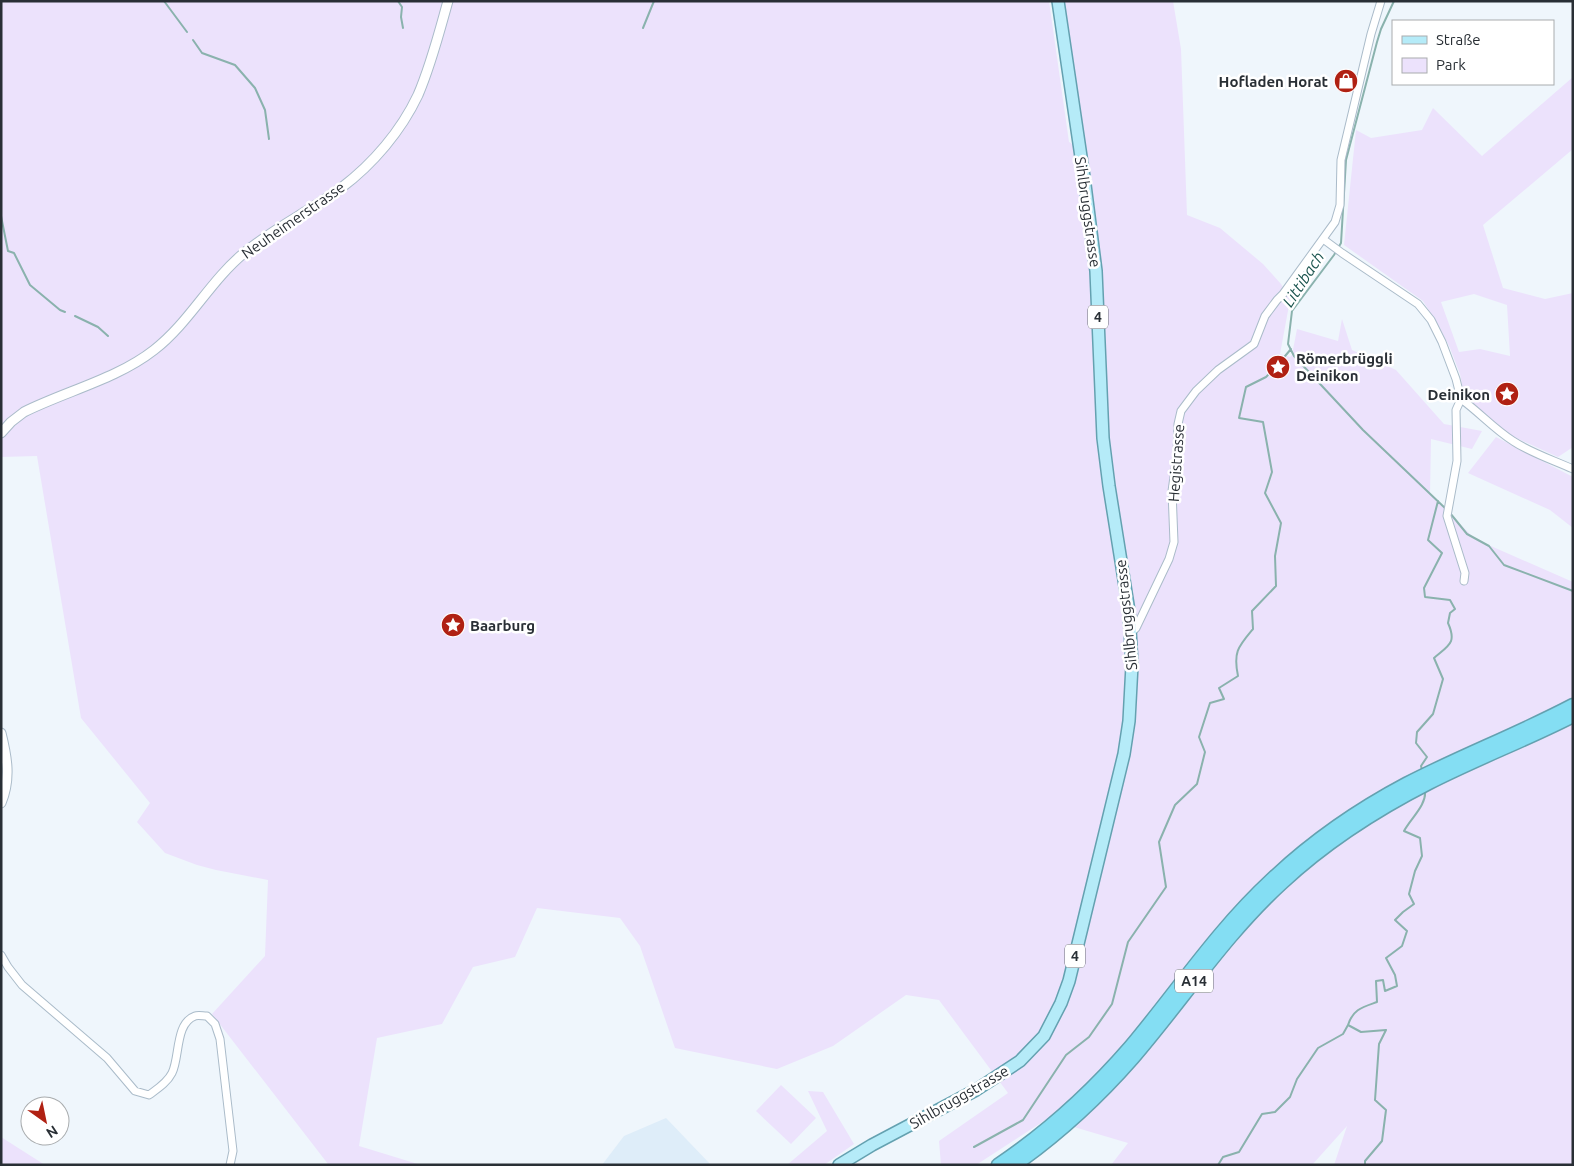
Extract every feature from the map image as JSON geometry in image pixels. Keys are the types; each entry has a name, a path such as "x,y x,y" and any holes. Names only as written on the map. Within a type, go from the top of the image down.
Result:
{"highway":[{"name":"A14","path":"998,1165 1052,1124 1093,1087 1142,1032 1220,933 1264,887 1311,846 1371,809 1430,782 1489,750 1571,711"},
{"name":"A14","path":"1015,1165 1064,1127 1116,1077 1232,935 1270,894 1371,809"}],"main road":[{"name":"Sihlbruggstrasse","path":"839,1165 1007,1071 1033,1049 1044,1036 1052,1022 1068,981 1124,754 1132,689 1131,633 1103,438 1096,271 1058,1"}],"street":[{"name":"Neuheimerstrasse","path":"1,433 10,422 24,412 137,362 155,350 174,332 225,271 244,253 343,186 366,166 384,147 406,117 418,94 434,52 448,1"},
{"name":"Hegistrasse","path":"1131,633 1136,628 1169,559 1174,542 1172,491 1177,455 1178,424 1182,411 1196,390 1218,370 1246,352 1254,344 1265,316 1335,222 1340,205 1341,160 1371,34 1381,1"},
{"path":"1323,239 1418,304 1427,314 1442,342 1456,379 1461,399 1500,432 1528,450 1573,469"},
{"path":"1461,399 1456,410 1457,461 1447,516 1465,573 1464,581"},
{"path":"1,733 8,780 1,802"},
{"path":"1,955 22,985 107,1058 135,1092 149,1095 161,1086 172,1073 185,1022 195,1016 206,1016 215,1024 220,1039 233,1152 230,1165"}],"shaded area":[{"path":"666,1118 711,1165 602,1165 624,1136"}],"green space":[{"path":"1,1 1049,1 1069,142 1084,151 1061,1 1173,1 1181,49 1187,215 1220,228 1263,264 1281,284 1290,300 1280,354 1290,357 1292,355 1297,329 1338,341 1342,319 1352,350 1396,370 1444,424 1482,431 1472,449 1431,439 1430,494 1475,539 1573,582 1573,1165 1334,1165 1347,1126 1312,1165 1111,1165 1128,1143 1047,1119 976,1165 941,1165 939,1141 1008,1093 939,1000 906,995 833,1046 777,1069 675,1048 640,946 620,918 537,908 515,957 473,967 442,1024 377,1038 359,1146 421,1165 328,1164 212,1014 265,956 268,880 216,870 165,853 137,822 150,803 81,718 37,456 1,457"},
{"path":"1573,77 1573,149 1483,225 1503,288 1545,299 1573,293 1573,447 1558,457 1501,431 1475,407 1464,395 1460,374 1450,348 1423,301 1344,245 1356,130 1371,138 1422,130 1433,108 1482,156","holes":["1474,294 1507,305 1510,356 1480,349 1459,352 1441,302"]},
{"path":"1496,437 1573,477 1573,528 1550,510 1468,473"},
{"path":"781,1085 816,1118 791,1144 756,1111"},
{"path":"808,1091 823,1092 854,1144 824,1165 787,1165 827,1131"},
{"path":"1,1137 45,1165 1,1165"}],"waterway":[{"path":"164,1 187,32"},
{"path":"398,1 402,7 403,28"},
{"path":"643,28 654,1"},
{"name":"Littibach","path":"1394,1 1377,42 1346,160 1341,243 1292,311 1288,344 1294,356 1363,430 1446,509"},
{"path":"193,40 202,53 235,65 255,88 265,110 269,139"},
{"path":"1,216 8,251 14,253 30,285 65,312"},
{"path":"75,316 98,327 108,336"},
{"path":"1280,362 1291,349"},
{"path":"974,1147 1023,1120 1066,1055 1089,1037 1112,1004 1128,942 1166,887 1159,842 1175,805 1197,784 1205,752 1199,737 1210,703 1224,699 1219,688 1238,676 1236,661 1238,650 1253,629 1252,611 1276,586 1275,556 1281,523 1265,493 1272,472 1263,422 1239,418 1246,387 1266,377 1272,371"},
{"path":"1422,770 1421,766 1427,757 1416,743 1417,732 1433,714 1443,679 1434,658 1450,643 1452,635 1448,623 1450,613 1455,609 1450,600 1425,597 1424,588 1442,553 1428,540 1438,501"},
{"name":"Littibach","path":"1450,513 1467,534 1489,546 1504,565 1573,591"},
{"path":"1365,1165 1365,1161 1382,1141 1386,1110 1375,1100 1379,1044 1386,1030 1361,1032 1348,1025 1356,1012 1363,1007 1377,1002 1376,981 1383,980 1385,991 1397,986 1395,975 1386,958 1402,946 1407,931 1395,920 1414,904 1409,894 1415,871 1422,856 1420,838 1404,831 1424,801 1425,790"},
{"path":"1218,1165 1223,1157 1239,1152 1262,1114 1275,1112 1290,1097 1297,1079 1318,1048 1343,1034 1348,1025"}],"place":[{"name":"Hofladen Horat","path":"1346,81"},
{"name":"Römerbrüggli Deinikon","path":"1278,367"},
{"name":"Deinikon","path":"1507,394"},
{"name":"Baarburg","path":"453,625"}]}
